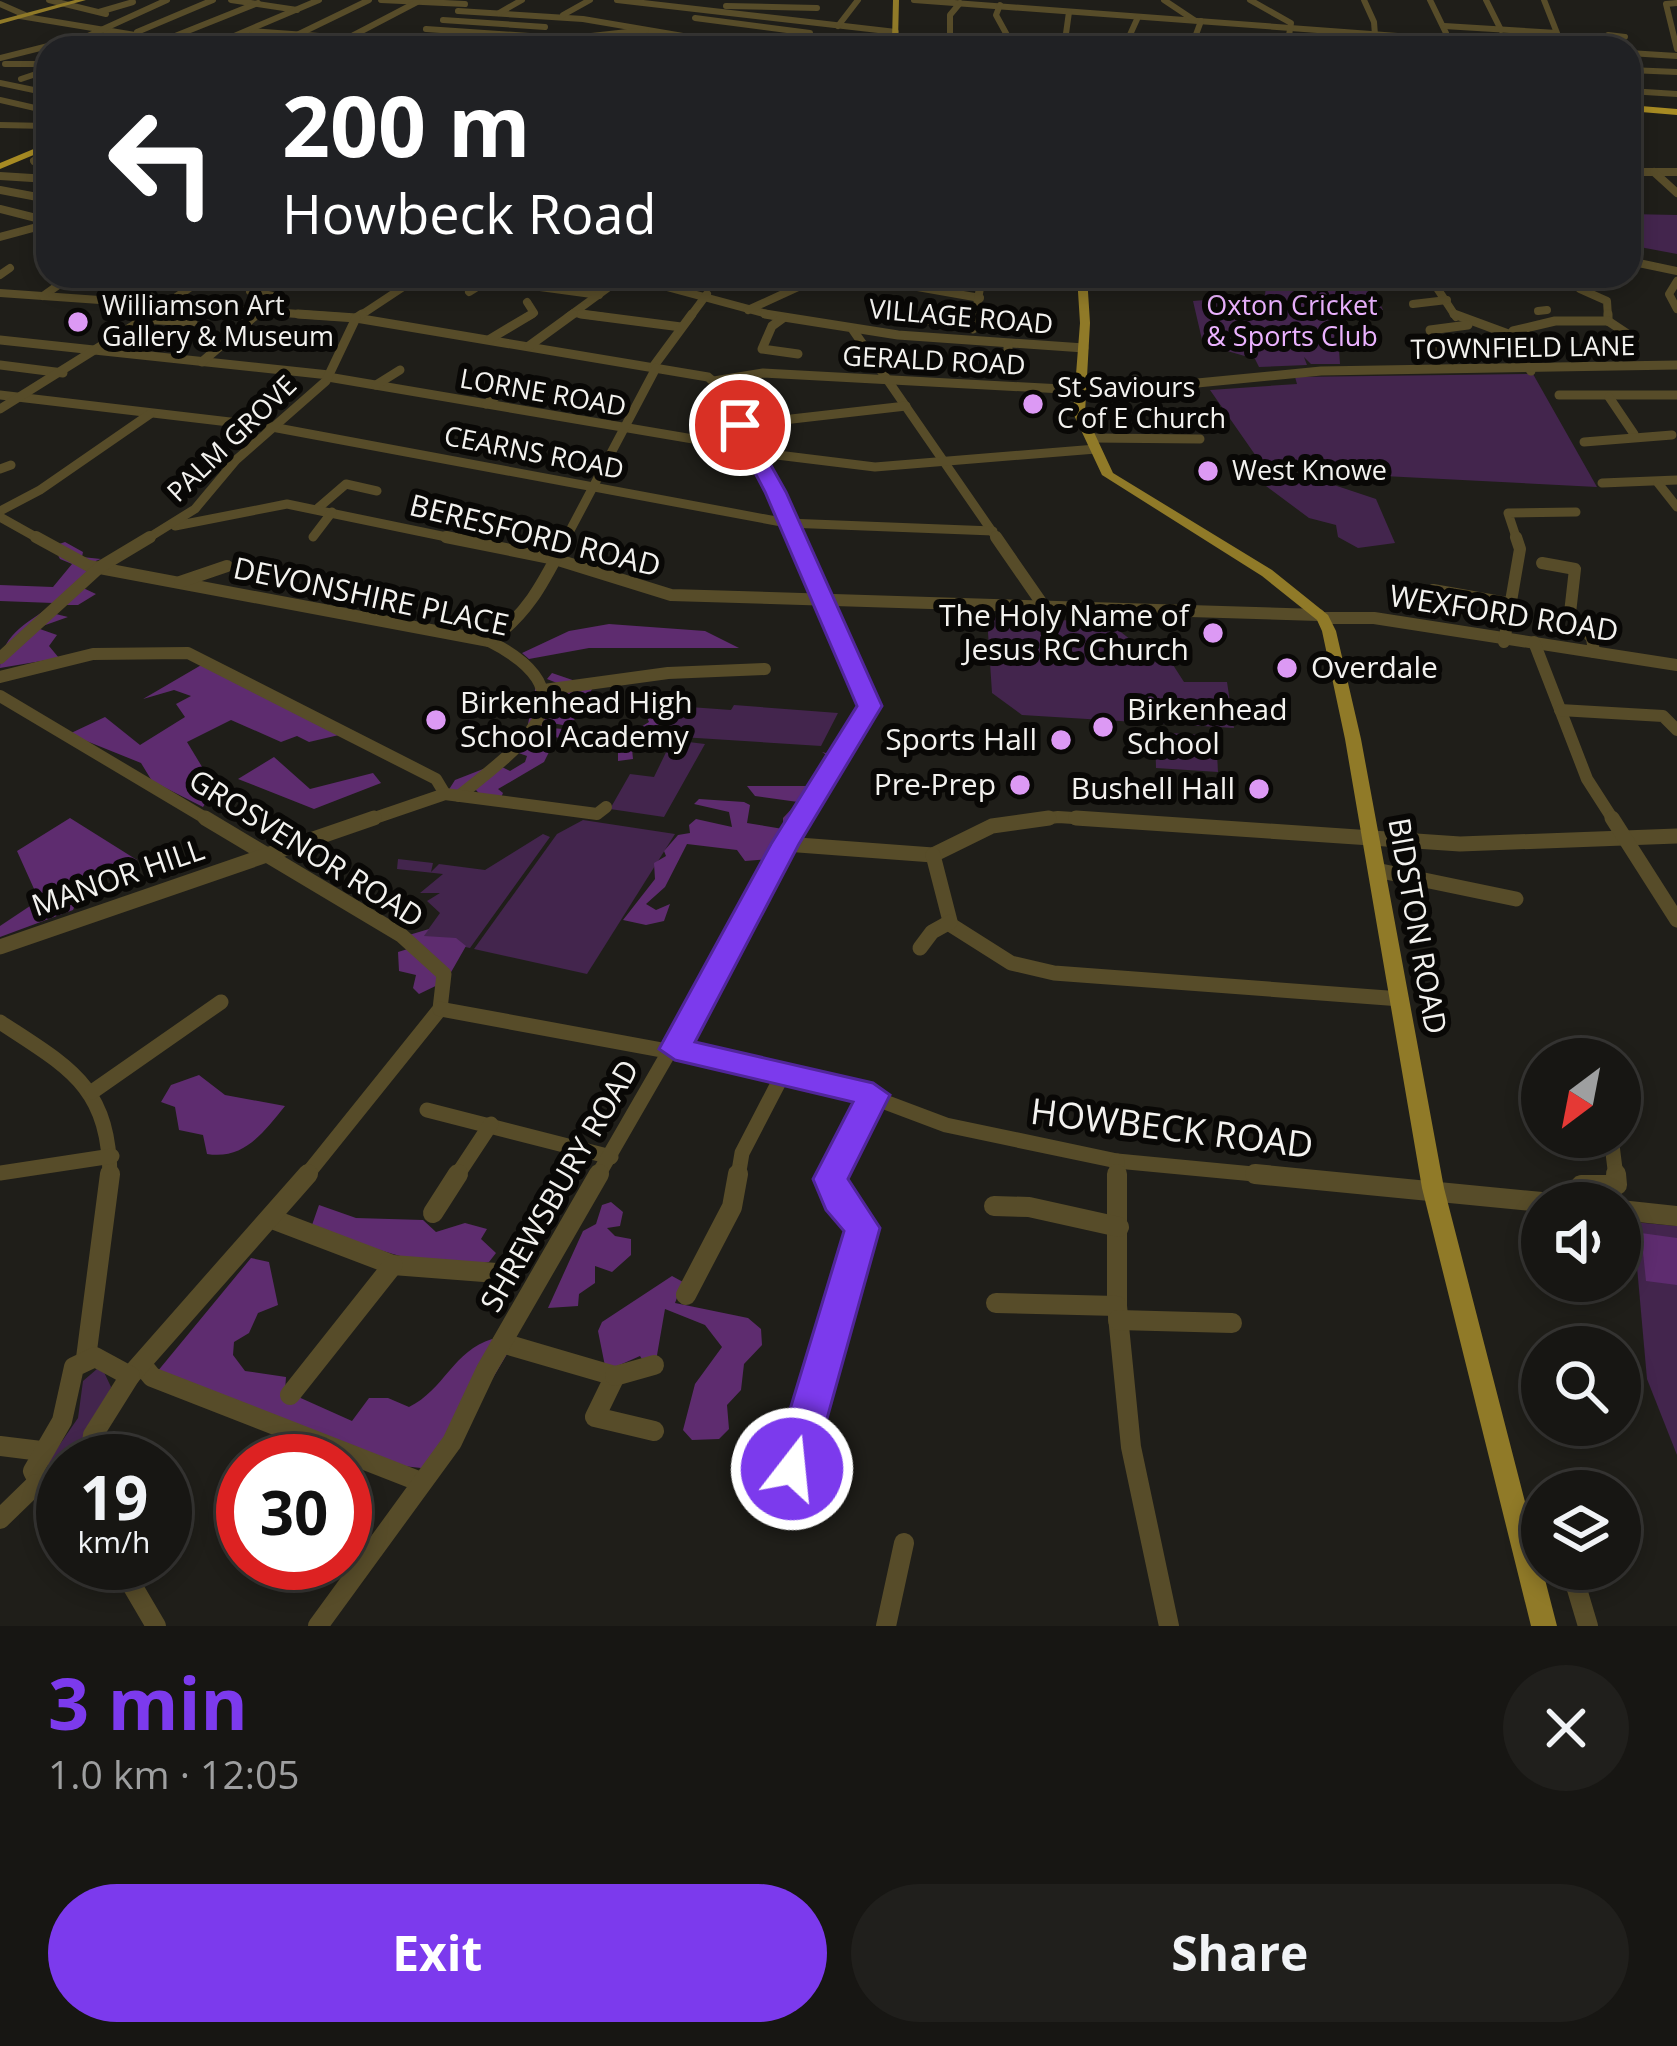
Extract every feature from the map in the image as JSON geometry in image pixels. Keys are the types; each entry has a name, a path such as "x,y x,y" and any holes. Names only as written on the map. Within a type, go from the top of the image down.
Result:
{"highway":[{"path":"1641,110 1677,112"},
{"path":"3,171 36,153"}],"main road":[{"path":"0,22 83,0"},
{"path":"896,0 899,36"},
{"path":"1082,288 1079,412 1108,475 1267,573 1321,617"},
{"name":"BIDSTON ROAD","path":"1321,617 1343,686 1433,1188 1544,1626"}],"street":[{"path":"49,0 103,13 133,2"},
{"path":"86,36 167,0"},
{"path":"137,32 213,0"},
{"path":"231,0 298,10"},
{"path":"240,36 319,0"},
{"path":"298,35 369,0"},
{"path":"381,0 474,2"},
{"path":"499,13 522,0"},
{"path":"426,28 530,36 590,0"},
{"path":"617,0 810,33"},
{"path":"793,36 837,26 858,0"},
{"path":"914,0 1400,36"},
{"path":"1088,0 1109,14"},
{"path":"1164,0 1197,21"},
{"path":"1250,0 1292,28"},
{"path":"1364,0 1376,34"},
{"path":"1430,0 1446,36"},
{"path":"1486,0 1501,30"},
{"path":"1444,26 1557,33 1544,0"},
{"path":"1641,53 1677,53 1666,4 1676,1"},
{"path":"352,36 417,2"},
{"path":"414,36 474,2"},
{"path":"175,36 258,3"},
{"path":"955,36 950,35 950,15 960,3"},
{"path":"999,3 995,12 1005,36"},
{"path":"701,5 876,36"},
{"path":"634,9 662,13 701,5 817,8 805,22"},
{"path":"2,6 52,27 101,28 146,36"},
{"path":"766,18 786,7"},
{"path":"458,11 592,20 686,36"},
{"path":"1066,36 1070,11"},
{"path":"1129,36 1138,17"},
{"path":"442,20 545,26"},
{"path":"567,36 592,20"},
{"path":"1194,36 1197,21"},
{"path":"1290,36 1292,28"},
{"path":"623,36 651,29"},
{"path":"252,32 315,36"},
{"path":"1,63 36,50"},
{"path":"1,63 36,66"},
{"path":"1641,70 1677,72"},
{"path":"21,79 36,72"},
{"path":"0,83 36,90"},
{"path":"1641,92 1677,94"},
{"path":"0,100 36,108"},
{"path":"0,121 33,107"},
{"path":"0,121 36,125"},
{"path":"3,171 36,176"},
{"path":"1641,172 1677,172"},
{"path":"1654,172 1677,193"},
{"path":"2,192 36,197"},
{"path":"0,209 36,219"},
{"path":"5,235 36,226"},
{"path":"5,235 36,237"},
{"path":"1641,264 1677,271"},
{"path":"0,274 10,268"},
{"path":"1677,281 1669,294 1677,309"},
{"path":"43,296 54,288"},
{"path":"0,409 26,398 187,288"},
{"path":"356,318 402,288"},
{"path":"469,292 474,288"},
{"path":"547,288 599,295"},
{"path":"530,346 609,288"},
{"name":"VILLAGE ROAD","path":"690,288 748,310 853,329 1084,348"},
{"path":"748,310 797,288"},
{"path":"923,288 980,298"},
{"path":"966,340 976,326 981,288"},
{"path":"1437,288 1468,325"},
{"path":"1588,289 1607,301 1608,321"},
{"path":"202,362 276,294 250,291"},
{"path":"0,293 356,318 714,381"},
{"path":"490,641 516,623 555,559 654,368 707,294"},
{"path":"301,313 317,300"},
{"path":"1412,301 1447,300"},
{"path":"490,340 534,313 527,302"},
{"path":"574,313 681,327"},
{"path":"1531,371 1508,339 1542,313 1608,321 1638,341 1594,350"},
{"path":"899,317 976,326"},
{"name":"PALM GROVE","path":"0,658 100,567 175,526 328,376 356,318"},
{"path":"783,318 772,326 762,349 799,354"},
{"path":"141,319 194,322"},
{"path":"1439,351 1430,330 1468,325 1511,334"},
{"path":"853,329 1043,605"},
{"name":"LORNE ROAD","path":"0,340 328,376 856,467 1094,444 1200,439"},
{"path":"1007,369 1008,344"},
{"path":"0,365 63,373"},
{"path":"1673,365 1677,378"},
{"name":"TOWNFIELD LANE","path":"1081,386 1208,383 1321,371 1673,365"},
{"path":"376,385 400,370"},
{"name":"GERALD ROAD","path":"714,381 763,374 1081,386"},
{"name":"SHREWSBURY ROAD","path":"318,1626 452,1442 502,1343 675,1049 785,844 869,706 753,450 714,381"},
{"path":"486,404 515,382"},
{"path":"1559,395 1677,394"},
{"name":"CEARNS ROAD","path":"1,395 272,428 787,523 993,532"},
{"path":"1609,397 1634,434"},
{"path":"740,425 906,406"},
{"path":"0,514 38,496 121,428 151,413"},
{"path":"1584,442 1634,434 1672,435"},
{"path":"1602,483 1677,480"},
{"path":"1658,483 1677,507"},
{"path":"317,508 346,484 377,491"},
{"name":"BERESFORD ROAD","path":"175,526 268,505 317,508 555,559 670,595 1321,617"},
{"path":"313,537 332,512"},
{"path":"1504,642 1507,603 1520,549 1508,513 1576,512"},
{"name":"DEVONSHIRE PLACE","path":"0,514 76,562 490,641 515,650 535,668 544,690"},
{"path":"1542,563 1575,565 1570,613 1592,638 1594,652"},
{"path":"180,583 227,566"},
{"path":"1432,590 1507,603"},
{"name":"WEXFORD ROAD","path":"1321,617 1374,618 1504,642 1534,642 1677,665"},
{"path":"1534,642 1587,779 1677,920"},
{"path":"0,677 84,655 147,648 188,652 436,779 452,795 596,814 606,807"},
{"path":"452,795 524,743 542,713 544,690 668,673 765,668"},
{"name":"GROSVENOR ROAD","path":"0,696 401,935 444,974 440,1010"},
{"path":"1560,710 1663,716 1677,730"},
{"name":"MANOR HILL","path":"0,947 452,795"},
{"path":"785,844 933,855 992,826 1036,818 1460,844 1677,836"},
{"path":"933,855 950,922 983,950 1011,963 1054,973 1401,999"},
{"path":"1376,870 1412,870 1472,897 1516,899"},
{"path":"920,948 925,927 950,922"},
{"path":"92,1092 221,1002"},
{"path":"94,1434 136,1371 272,1220 440,1010"},
{"name":"HOWBECK ROAD","path":"440,1010 675,1049 873,1095 946,1125 1118,1161 1521,1199"},
{"path":"0,1022 92,1092 108,1120 112,1156 86,1358 74,1367 62,1420 52,1434"},
{"path":"686,1295 732,1207 742,1153 783,1074"},
{"path":"775,1466 792,1469 862,1228 839,1201 831,1179 873,1095"},
{"path":"427,1110 611,1157"},
{"path":"433,1213 491,1124"},
{"path":"0,1172 112,1156"},
{"path":"1118,1161 1117,1313 1131,1447 1169,1626"},
{"path":"994,1206 1029,1208 1119,1227"},
{"path":"1641,1212 1677,1216"},
{"path":"272,1220 393,1265 510,1274"},
{"path":"290,1394 393,1265"},
{"path":"996,1303 1232,1323"},
{"path":"502,1343 615,1376 655,1365"},
{"path":"86,1358 136,1371 421,1481"},
{"path":"615,1376 595,1418 653,1431"},
{"path":"0,1446 36,1450"},
{"path":"0,1520 36,1484 36,1462"},
{"path":"886,1626 904,1543"},
{"path":"134,1590 156,1626"},
{"path":"1577,1590 1588,1626"}],"green space":[{"path":"1641,214 1677,215 1677,254 1641,247"},
{"name":"Oxton Cricket & Sports Club","path":"1266,288 1391,289 1373,289 1383,310 1329,311 1346,350 1339,350 1340,364 1311,364 1304,357 1307,365 1259,367 1255,359 1203,344 1193,301 1265,295"},
{"path":"1533,374 1597,487 1364,475 1360,468 1334,466 1332,460 1298,460 1294,467 1265,469 1210,390 1297,384 1295,377"},
{"path":"1319,480 1376,499 1395,543 1358,548 1338,537 1336,525 1309,518 1266,486"},
{"path":"987,617 1108,622 1140,647 1166,654 1184,682 1227,682 1234,728 1022,715 992,693"},
{"path":"734,705 838,713 821,746 665,736 676,706 731,710"},
{"path":"1155,732 1216,736 1218,772 1156,768"},
{"path":"672,740 705,744 664,817 610,809 630,774 654,777"},
{"path":"583,820 675,834 587,974 474,949 557,834"},
{"path":"543,834 550,837 470,948 422,938 440,913 427,901 440,893 420,893 443,874 397,869 398,859 433,863 431,872 439,864 485,870"},
{"path":"1641,1223 1677,1226 1677,1455 1647,1379 1640,1302"},
{"path":"97,1369 103,1370 111,1387 90,1434 67,1434 78,1418 83,1381"}],"shaded area":[{"path":"65,542 83,552 82,557 101,559 82,566 89,574 81,587 96,594 78,605 60,605 56,614 68,617 37,628 57,635 49,646 59,658 0,668 12,636 53,603 0,601 0,585 53,587 72,564 60,559 53,546"},
{"path":"609,624 705,631 739,648 589,648 529,659 522,653 569,631"},
{"path":"203,664 339,735 309,742 297,736 281,742 231,720 187,742 210,780 191,785 213,791 203,807 152,781 141,763 69,734 105,717 140,745 185,717 176,704 191,696 174,690 143,699"},
{"path":"552,673 593,687 588,697 571,702 567,714 575,719 567,726 548,722 536,746 545,741 552,746 544,762 498,789 503,793 500,800 483,798 476,790 448,791 455,780 496,764 510,771 525,762 527,756 513,751 527,729 536,685 555,700 572,689 547,679"},
{"path":"666,691 676,695 668,703 679,706 632,749 633,759 618,761 618,748 609,744 547,734 552,728 628,735 649,722 645,713"},
{"path":"822,752 841,757 781,858 745,861 737,850 687,844 665,887 646,904 656,910 670,904 664,921 646,925 623,920 655,879 654,863 666,856 664,851 678,835 690,833 689,825 696,819 732,827 729,812 694,804 699,799 744,802 750,805 747,823 783,829 783,818 798,802 755,796 747,786 813,786 819,768 831,758"},
{"path":"274,757 310,789 373,773 381,783 314,809 238,779"},
{"path":"70,818 137,860 86,879 73,910 0,937 0,926 39,900 17,851"},
{"path":"429,929 424,936 456,938 466,946 446,981 419,994 413,988 416,975 399,971 398,952 411,948 409,935"},
{"path":"199,1075 225,1095 285,1106 242,1149 207,1154 203,1135 179,1130 175,1107 161,1102 171,1085"},
{"path":"611,1202 623,1212 620,1226 607,1228 615,1236 631,1239 631,1255 612,1272 595,1266 595,1283 579,1294 578,1306 548,1308 583,1231 596,1224 602,1205"},
{"path":"319,1205 356,1218 423,1220 436,1232 465,1223 487,1229 481,1239 496,1253 489,1262 465,1264 398,1256 312,1225"},
{"path":"1641,1233 1677,1238 1677,1285 1646,1281"},
{"path":"251,1258 269,1262 278,1305 258,1313 249,1333 234,1342 233,1355 245,1371 286,1377 285,1391 352,1421 369,1398 388,1398 409,1407 421,1400 479,1344 492,1339 510,1349 446,1457 421,1468 372,1456 372,1434 315,1434 157,1372"},
{"path":"672,1276 683,1282 675,1303 748,1318 761,1329 762,1345 744,1364 741,1390 727,1405 729,1429 719,1439 692,1440 683,1430 695,1384 722,1347 705,1325 665,1309 656,1361 645,1364 640,1356 606,1371 598,1331 602,1322"}],"place":[{"name":"Williamson Art Gallery & Museum","path":"78,322"},
{"name":"St Saviours C of E Church","path":"1033,404"},
{"name":"West Knowe","path":"1208,471"},
{"name":"The Holy Name of Jesus RC Church","path":"1213,633"},
{"name":"Overdale","path":"1287,668"},
{"name":"Birkenhead High School Academy","path":"436,720"},
{"name":"Birkenhead School","path":"1103,727"},
{"name":"Sports Hall","path":"1061,740"},
{"name":"Pre-Prep","path":"1020,785"},
{"name":"Bushell Hall","path":"1259,789"}],"route":[{"path":"740,425 775,492 869,706 785,844 675,1049 829,1081 873,1095 831,1179 839,1201 862,1228 792,1469"}]}
